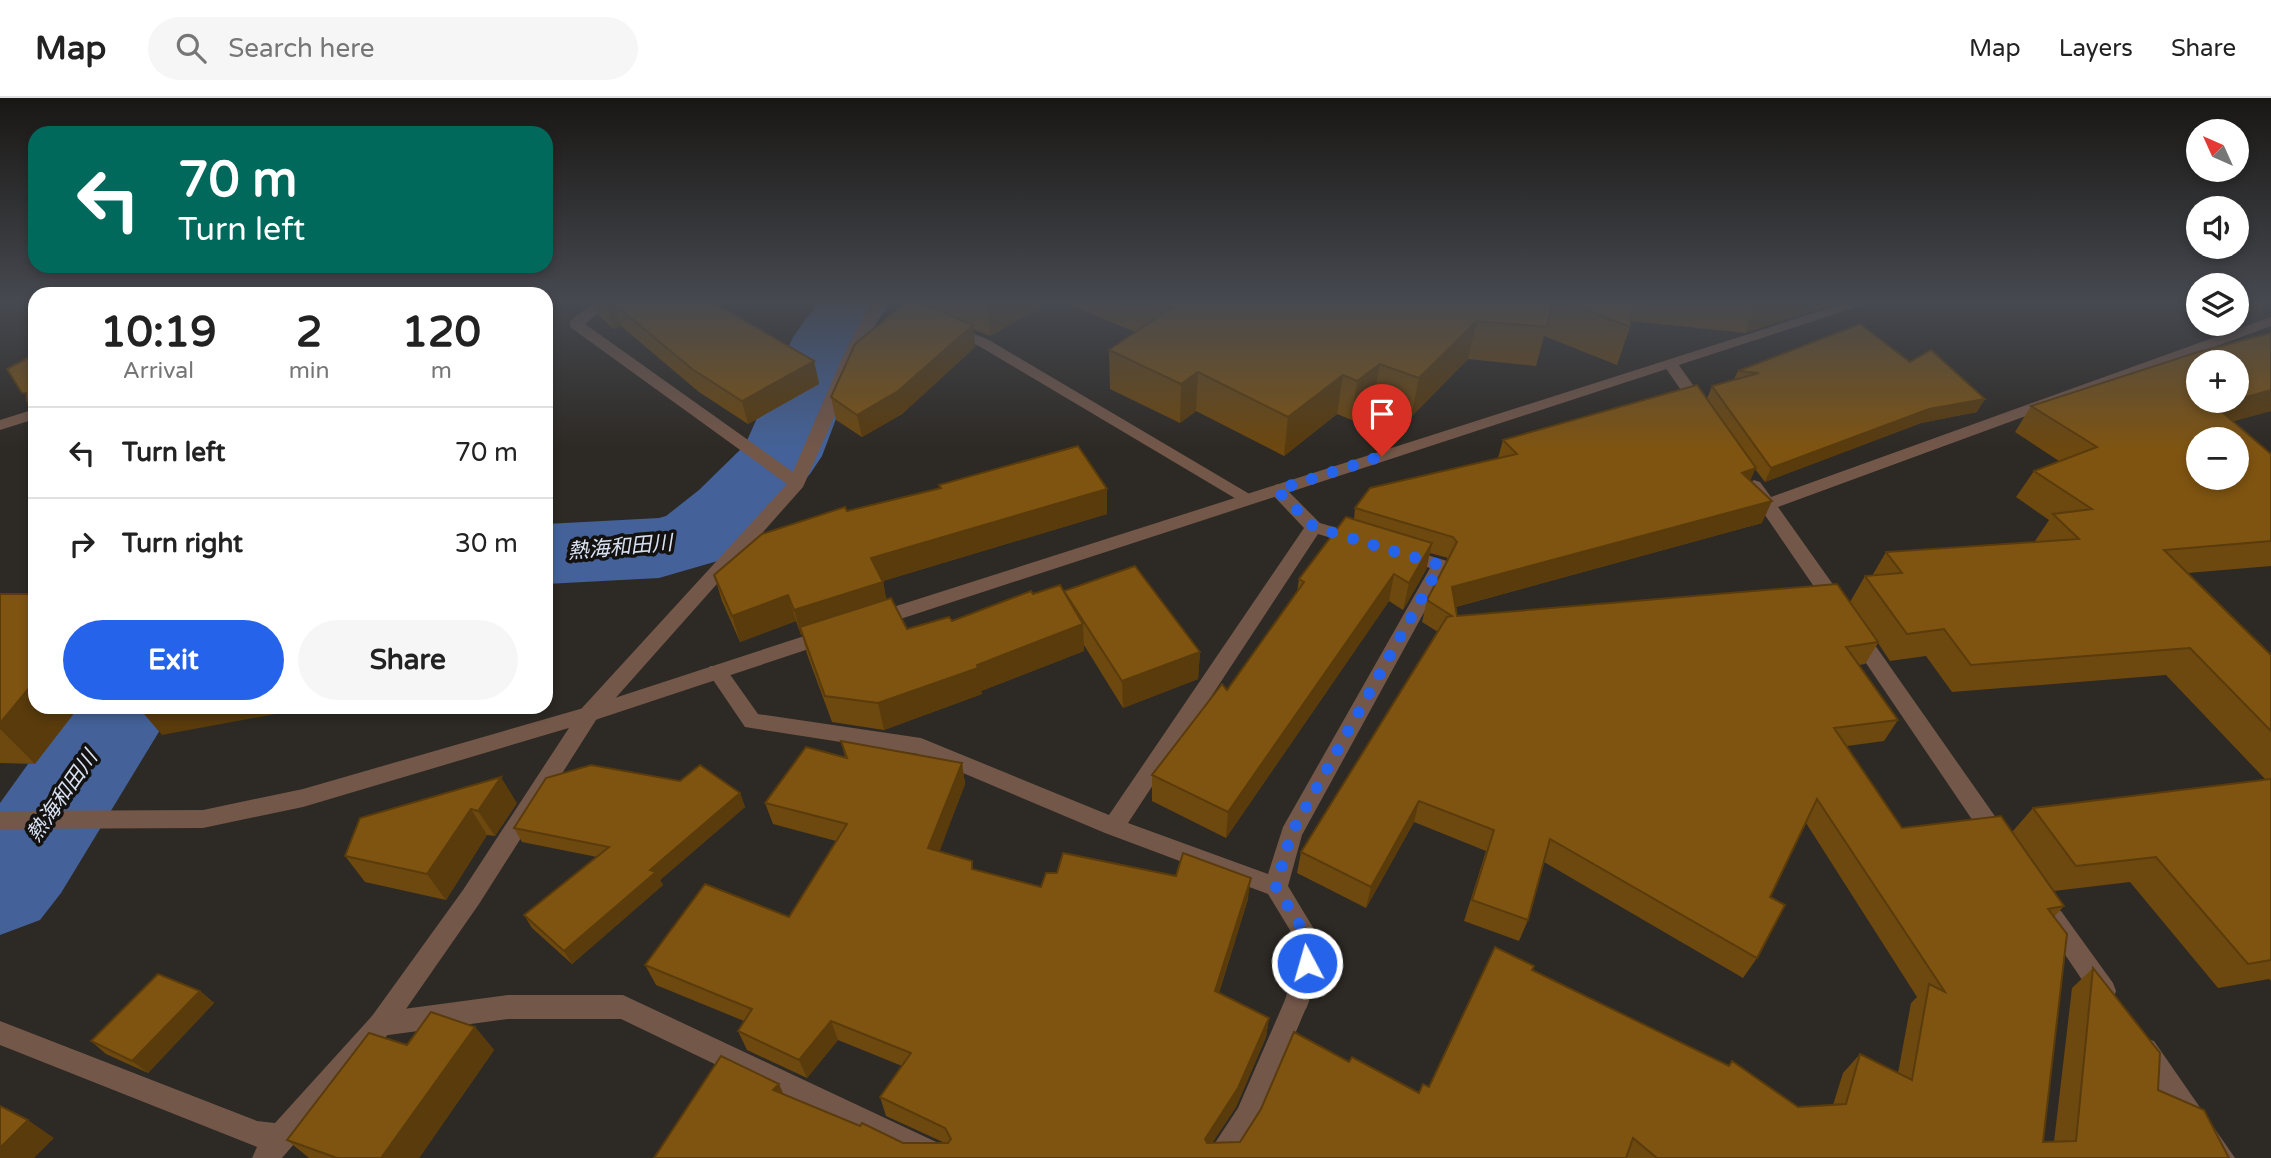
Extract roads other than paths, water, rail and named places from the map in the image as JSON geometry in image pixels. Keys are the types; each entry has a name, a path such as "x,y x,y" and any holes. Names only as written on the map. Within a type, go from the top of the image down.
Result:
{"street":[{"path":"611,349 797,483"},
{"path":"0,1033 257,1134 273,1148 381,1024 471,897 589,714 797,483 854,349"},
{"path":"993,349 1249,499"},
{"path":"0,820 203,820 303,798 589,714 1716,349"},
{"path":"1767,505 2193,349"},
{"path":"1671,364 1716,429"},
{"path":"0,425 28,416"},
{"path":"1745,472 2010,856"},
{"path":"1276,887 1291,834 1440,565 1314,527 1277,490"},
{"path":"1113,827 1314,527"},
{"path":"716,671 752,721 921,746 1113,827 1276,887 1311,943 1297,1001 1247,1117 1219,1158"},
{"path":"2040,900 2118,1012"},
{"path":"2059,973 2063,934"},
{"path":"381,1024 508,1007 623,1007 939,1158"},
{"path":"2134,1034 2221,1158"}],"waterway":[{"name":"熱海和田川","path":"553,554 659,548 697,537 729,510 781,456 825,349"},
{"name":"熱海和田川","path":"0,886 22,860 119,714"}]}
